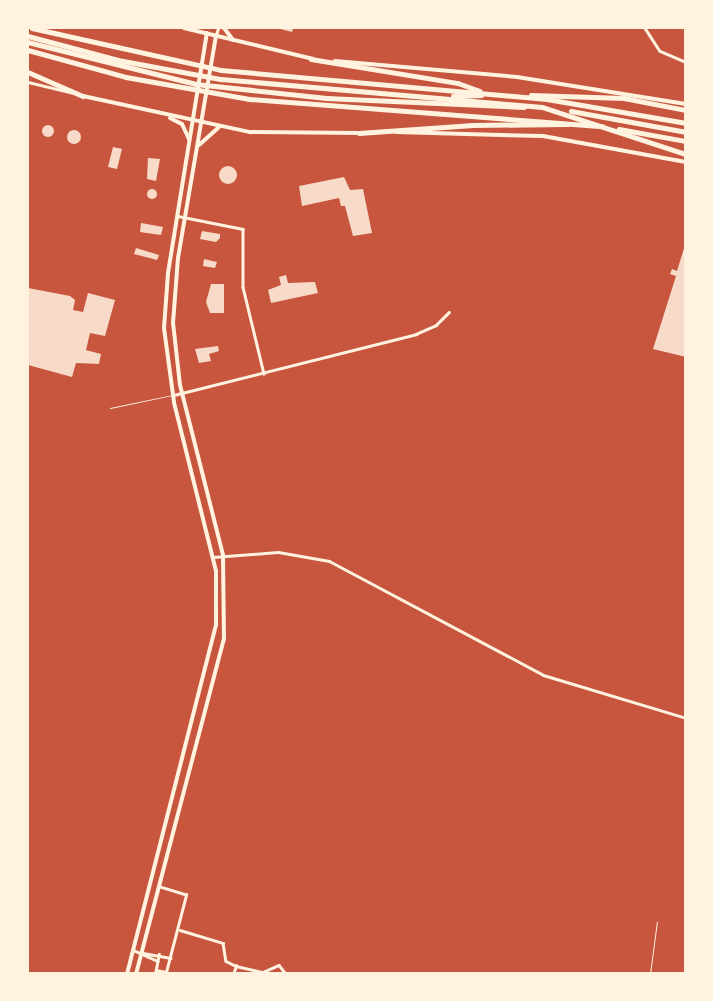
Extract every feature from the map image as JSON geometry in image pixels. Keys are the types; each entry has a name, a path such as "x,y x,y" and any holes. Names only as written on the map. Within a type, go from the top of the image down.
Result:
{"highway":[{"path":"32,28 221,70 578,103 686,123"},
{"path":"28,36 118,60 221,79 542,107 686,154"},
{"path":"28,42 196,84 326,98 569,111 686,132"},
{"path":"28,50 134,79 249,100 575,123 686,141"},
{"path":"311,59 458,83 486,93"},
{"path":"28,72 83,96"},
{"path":"425,96 595,95 672,106 686,110"},
{"path":"359,133 575,123"}],"main road":[{"path":"184,28 311,59 450,69 686,104"},
{"path":"224,28 233,40"},
{"path":"127,974 209,666 217,612 213,557 173,395 164,344 165,300 207,33"},
{"path":"136,974 222,652 223,555 182,393 173,301 185,217 216,35"},
{"path":"83,96 202,122 284,134 359,133 543,136 686,162"},
{"path":"161,114 182,124 189,146"},
{"path":"198,147 209,131 224,126"},
{"path":"165,300 173,301"}],"street":[{"path":"207,33 208,28"},
{"path":"216,35 218,28"},
{"path":"646,28 660,51 686,62"},
{"path":"28,82 83,96"},
{"path":"178,216 243,229 243,286 264,374"},
{"path":"173,395 264,374 426,330 449,312"},
{"path":"213,557 278,552 329,561 543,675 686,718"},
{"path":"158,887 186,895 180,930 166,972 156,972 160,954"},
{"path":"180,930 223,943 226,961 236,966 263,972 279,965 286,974"},
{"path":"132,950 160,954 171,958"},
{"path":"142,952 158,960"},
{"path":"234,974 236,966"}],"lane":[{"path":"110,408 173,395"},
{"path":"650,974 657,921"}],"building":[{"path":"277,28 293,28 292,32"},
{"path":"50,125 53,126 53,136 46,137 43,136 42,129 43,126"},
{"path":"71,130 77,130 81,137 77,144 71,144 67,140 67,134"},
{"path":"113,147 122,149 117,169 108,167"},
{"path":"148,158 160,159 156,181 147,179"},
{"path":"228,166 234,169 237,175 234,181 228,184 222,181 219,175 222,169"},
{"path":"344,177 350,190 363,189 372,233 353,236 345,206 341,206 339,198 302,206 299,186"},
{"path":"150,189 154,189 157,194 156,198 150,199 147,196 147,192"},
{"path":"141,223 163,227 161,235 140,232"},
{"path":"202,231 220,234 220,238 216,242 200,239"},
{"path":"685,245 686,357 653,349 676,276 670,274 672,269 677,271"},
{"path":"136,248 159,255 157,260 134,254"},
{"path":"204,259 217,262 215,268 203,266"},
{"path":"286,275 288,283 315,282 318,293 271,303 268,290 281,285 279,277"},
{"path":"211,284 224,284 224,313 210,313 206,302"},
{"path":"28,288 70,296 75,300 73,310 83,312 88,293 115,300 105,336 90,333 86,350 101,354 99,364 76,363 72,377 28,365"},
{"path":"218,346 219,351 209,354 211,361 199,363 195,349"}]}
